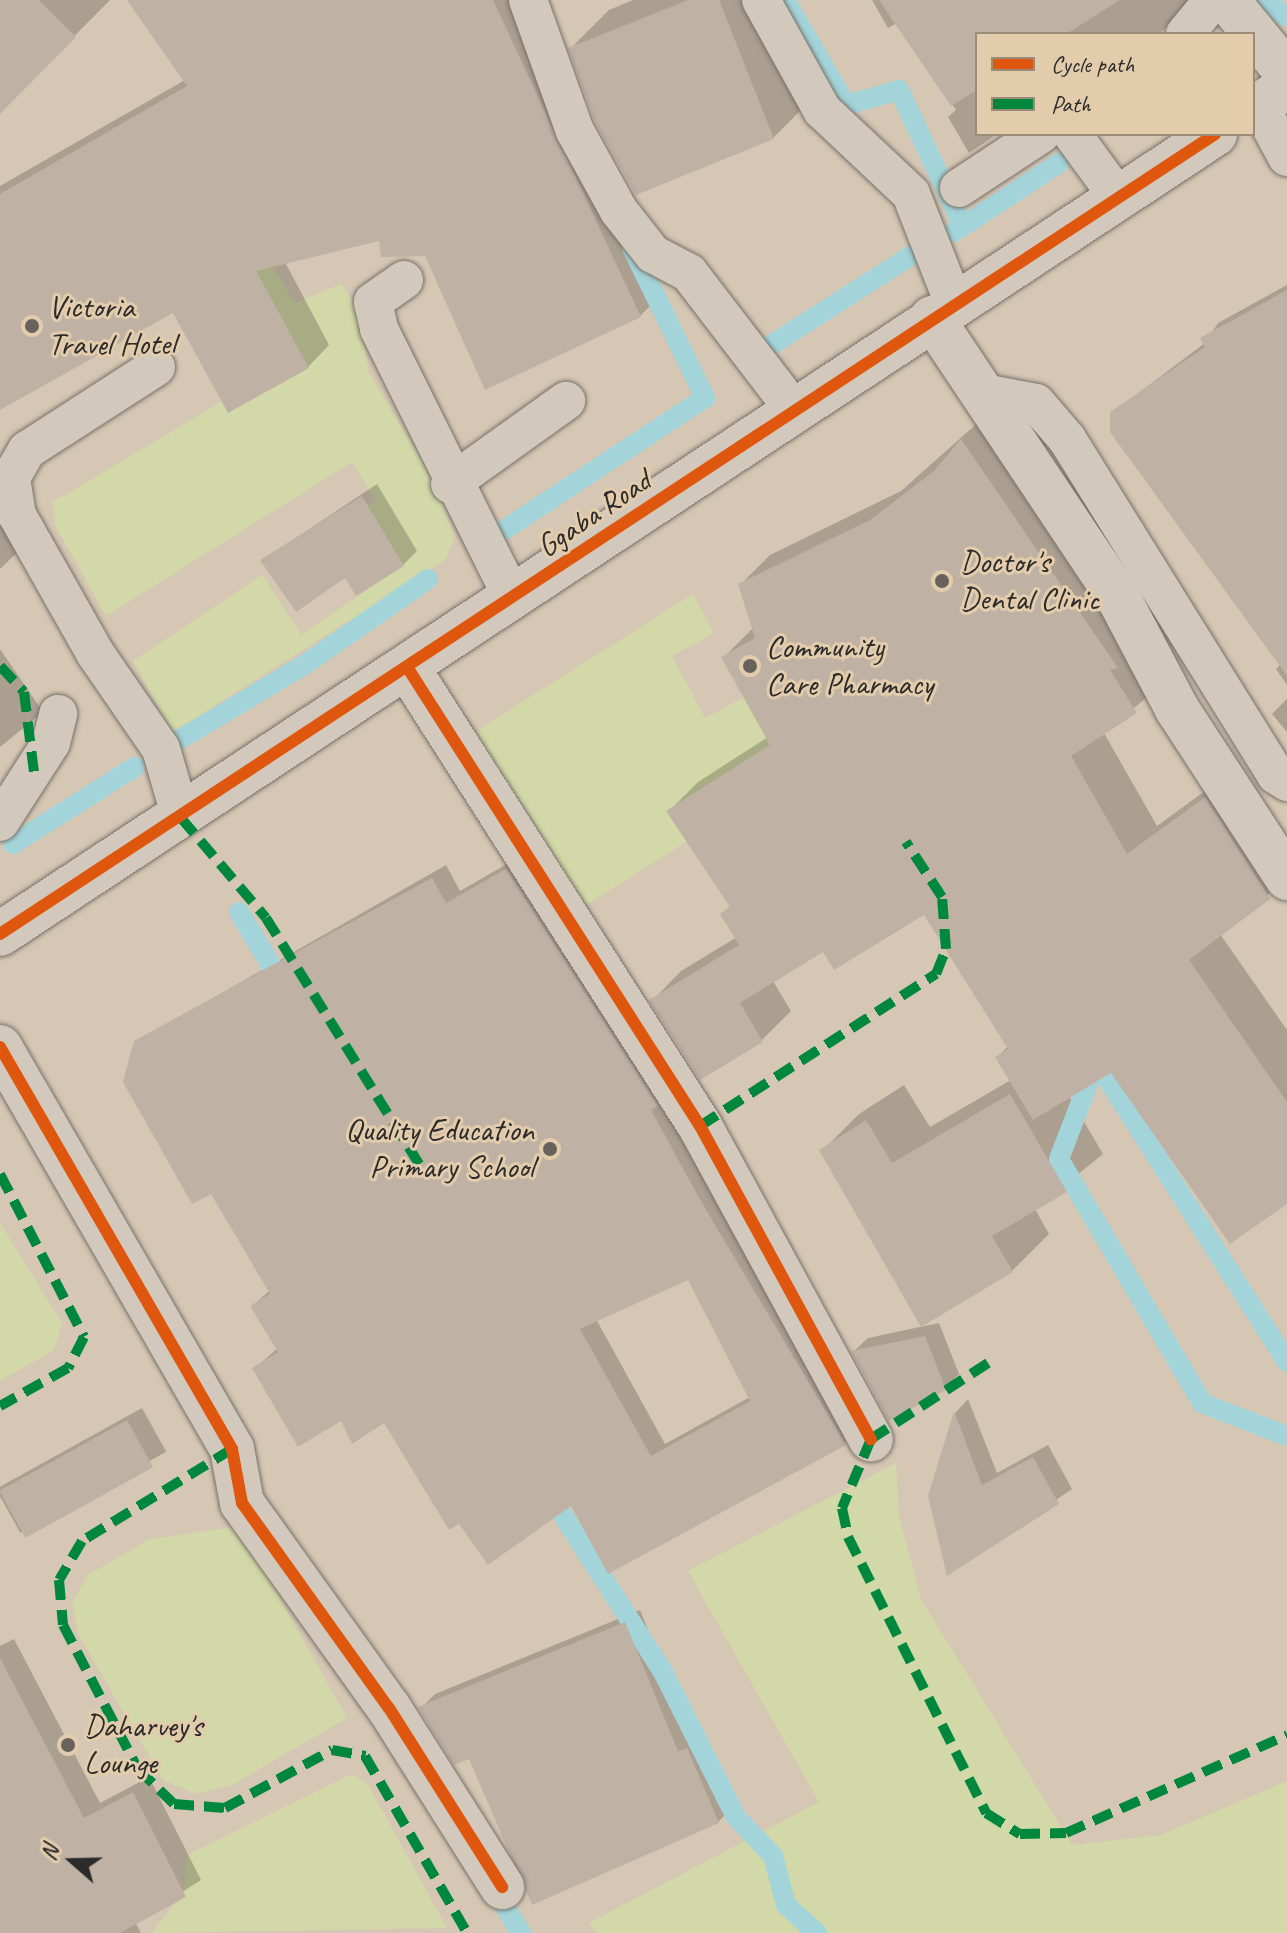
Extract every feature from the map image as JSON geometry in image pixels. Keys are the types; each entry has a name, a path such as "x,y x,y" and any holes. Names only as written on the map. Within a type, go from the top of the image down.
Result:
{"street":[{"path":"1227,0 1242,32"},
{"path":"1255,58 1272,94"},
{"name":"Ggaba Road","path":"0,934 409,670 943,311 1212,136"},
{"path":"943,311 983,393 1287,878"},
{"path":"409,670 700,1126 871,1439"},
{"path":"0,1047 232,1449 242,1503 389,1708 502,1887"}],"lane":[{"path":"528,0 575,131 619,211 653,254 689,273 795,411"},
{"path":"761,0 822,110 911,194 943,311"},
{"path":"1187,32 1213,0"},
{"path":"1272,94 1287,157"},
{"path":"959,188 1038,136"},
{"path":"1073,136 1118,197"},
{"path":"404,280 373,302 379,329 450,484 489,539 513,599"},
{"path":"156,367 27,450 11,478 17,515 95,653 161,749 181,818"},
{"path":"983,393 1036,403 1067,439 1276,775 1287,782"},
{"path":"450,484 566,401"},
{"path":"0,822 51,743 58,714"}],"green space":[{"path":"270,262 295,303 341,284 359,309 369,373 426,468 455,536 445,560 173,732 133,661 262,575 301,635 402,566 364,507 375,500 352,462 106,616 55,525 53,502 297,357 251,268"},
{"path":"693,594 714,633 672,656 705,718 756,691 847,740 580,909 475,732"},
{"path":"0,1223 62,1323 54,1350 0,1381"},
{"path":"896,1463 899,1517 921,1599 1072,1845 1161,1835 1287,1781 1287,1933 597,1933 589,1923 819,1802 688,1571"},
{"path":"239,1526 347,1718 232,1785 197,1794 163,1780 78,1634 72,1602 88,1575 148,1540"},
{"path":"352,1774 367,1783 447,1928 151,1933 183,1894 187,1855"}],"building":[{"path":"0,0 39,0 76,37 0,114"},
{"path":"127,0 493,0 641,317 485,390 425,256 381,257 379,241 256,271 309,368 228,413 173,313 0,410 0,194 187,86"},
{"path":"688,0 719,0 774,139 636,195 595,122 568,48"},
{"path":"879,0 1120,0 1069,32 975,32 975,91 951,106"},
{"path":"1287,290 1287,676 1110,432 1110,412 1205,347 1200,338"},
{"path":"961,439 1118,668 1110,670 1137,713 1071,756 1127,854 1205,797 1270,899 1189,960 1287,1102 1287,1204 1230,1244 1111,1073 1033,1120 995,1057 1008,1049 924,915 834,970 823,952 740,1003 763,1042 700,1080 649,1000 739,945 720,914 730,907 666,811 770,745 721,657 755,638 738,584 870,520 934,471"},
{"path":"362,496 404,566 356,596 345,578 296,612 260,560"},
{"path":"506,869 658,1106 651,1110 702,1203 846,1445 608,1574 571,1506 488,1565 459,1524 449,1530 384,1423 352,1444 341,1421 298,1447 252,1368 278,1352 250,1306 270,1294 211,1194 192,1204 123,1082 134,1041 432,878 446,903","holes":["688,1280 750,1401 651,1456 580,1329"]},
{"path":"1010,1094 1067,1192 992,1236 1013,1272 921,1327 819,1150 866,1120 892,1163"},
{"path":"925,1336 946,1390 889,1421 851,1351"},
{"path":"954,1411 982,1485 1033,1457 1059,1504 947,1576 928,1496"},
{"path":"127,1420 153,1467 25,1538 0,1490"},
{"path":"625,1622 678,1751 687,1748 719,1823 532,1905 469,1759 454,1765 418,1707"},
{"path":"0,1658 84,1818 133,1792 186,1897 120,1933 0,1933"}],"waterway":[{"path":"785,0 846,105 899,90 963,226"},
{"path":"1265,0 1285,16"},
{"path":"954,232 1059,163"},
{"path":"632,248 705,398"},
{"path":"754,356 915,253"},
{"path":"478,547 705,398 697,403"},
{"path":"157,753 304,665 428,579"},
{"path":"13,844 135,767"},
{"path":"239,912 284,987"},
{"path":"1087,1063 1091,1076 1059,1159 1202,1403 1287,1436"},
{"path":"1101,1069 1287,1362"},
{"path":"548,1492 663,1672 736,1817 773,1856 786,1905 817,1933"},
{"path":"501,1900 521,1933"}],"marked path":[{"path":"0,666 24,692 34,772"},
{"path":"181,818 266,918 420,1165"},
{"path":"700,1126 936,974 946,949 942,897 906,842"},
{"path":"0,1174 84,1337 68,1368 0,1406"},
{"path":"988,1363 871,1439 842,1508 848,1537 986,1813 1020,1834 1066,1833 1287,1735"},
{"path":"232,1449 82,1541 59,1580 63,1625 138,1769 174,1804 225,1808 332,1750 365,1756 467,1933"}],"cycle path":[{"path":"0,934 1212,136"},
{"path":"409,670 700,1126 871,1439"},
{"path":"0,1047 232,1449 242,1503 389,1708 502,1887"}],"place":[{"name":"Victoria Travel Hotel","path":"32,326"},
{"name":"Doctor's Dental Clinic","path":"942,581"},
{"name":"Community Care Pharmacy","path":"750,666"},
{"name":"Quality Education Primary School","path":"550,1149"},
{"name":"Daharvey's Lounge","path":"68,1745"}]}
